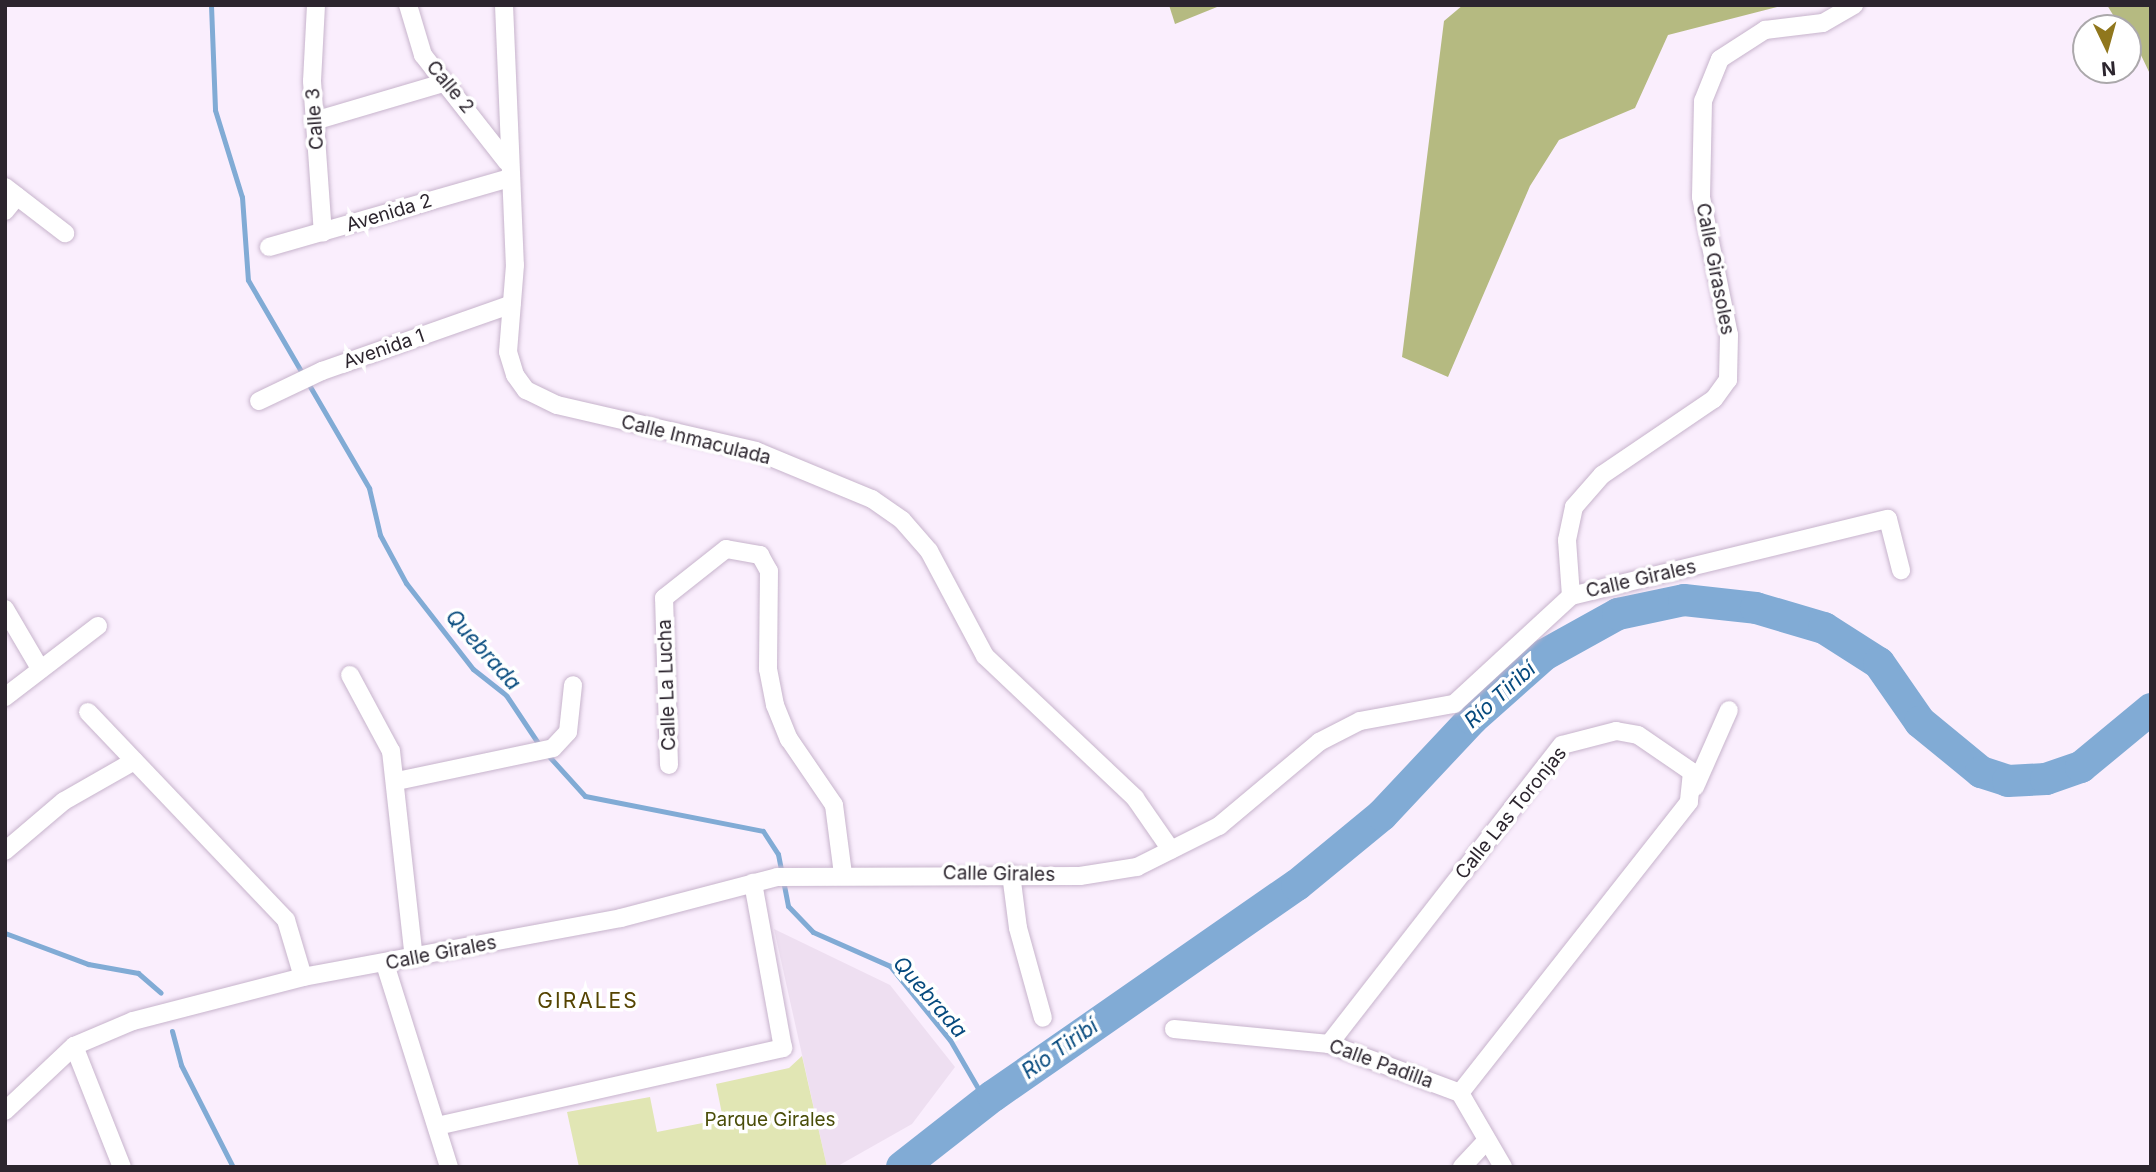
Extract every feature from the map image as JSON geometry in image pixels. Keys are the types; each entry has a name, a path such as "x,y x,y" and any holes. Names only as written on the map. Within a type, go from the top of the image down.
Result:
{"street":[{"name":"Calle 3","path":"316,5 314,121 323,233"},
{"name":"Calle 2","path":"408,5 412,34 443,83 508,170"},
{"name":"Calle Inmaculada","path":"504,5 512,304 508,352 527,390 556,405 756,452 872,499 902,520 929,551 985,656 1135,798 1171,850"},
{"name":"Calle Girasoles","path":"1571,596 1567,540 1574,506 1602,475 1714,399 1728,380 1729,335 1700,197 1703,101 1720,59 1765,30 1822,23 1854,5"},
{"path":"314,121 443,83"},
{"name":"Avenida 2","path":"269,247 323,233 508,170"},
{"path":"5,211 11,191 65,233"},
{"name":"Avenida 1","path":"259,401 322,372 512,304"},
{"name":"Calle Girales","path":"5,1111 74,1046 133,1021 303,977 385,964 621,918 753,883 843,874 1080,876 1137,867 1219,826 1320,742 1360,721 1454,704 1571,596 1888,519 1901,570"},
{"name":"Calle La Lucha","path":"669,765 664,598 726,549 760,555 769,571 768,669 775,705 789,739 834,806 843,874"},
{"path":"5,609 39,667"},
{"path":"5,697 39,667 98,626"},
{"path":"350,675 391,751 397,781 414,958"},
{"path":"397,781 553,748 568,732 573,685"},
{"path":"1503,1167 1460,1093 1695,787 1729,710"},
{"path":"88,712 286,920 303,977"},
{"name":"Calle Las Toronjas","path":"1329,1044 1562,745 1616,731 1638,735 1692,772 1695,787"},
{"path":"5,851 64,801 134,761"},
{"path":"1011,874 1017,928 1043,1018"},
{"path":"437,1126 783,1048 753,883"},
{"path":"385,964 449,1167"},
{"name":"Calle Padilla","path":"1174,1029 1329,1044 1460,1093"},
{"path":"74,1046 122,1167"},
{"path":"1462,1167 1486,1141"}],"shaded area":[{"path":"774,929 890,985 955,1067 912,1124 836,1167 827,1167"}],"green space":[{"path":"1169,5 1222,5 1175,24"},
{"path":"1463,5 1785,5 1668,35 1635,108 1559,140 1530,186 1448,377 1402,357 1444,21"},
{"path":"2107,5 2151,5 2151,76 2142,57 2142,14 2112,14"},
{"name":"Parque Girales","path":"802,1056 827,1167 579,1167 567,1112 650,1097 657,1132 723,1119 716,1084 789,1068"}],"waterway":[{"name":"Quebrada","path":"211,5 215,110 242,197 248,280 369,488 380,535 406,583 473,669 506,695 540,746"},
{"name":"Río Tiribí","path":"902,1167 993,1096 1297,885 1382,815 1472,719 1544,655 1618,614 1684,600 1756,608 1824,628 1879,663 1920,722 1981,772 2008,781 2046,779 2081,767 2151,709"},
{"name":"Quebrada","path":"546,753 585,796 763,831 778,854 788,906 813,932 890,966 950,1040 986,1102"},
{"name":"Quebrada","path":"5,933 88,964 138,973 161,993"},
{"name":"Quebrada","path":"172,1031 181,1065 233,1167"}],"district":[{"name":"GIRALES","path":"588,1001"}]}
